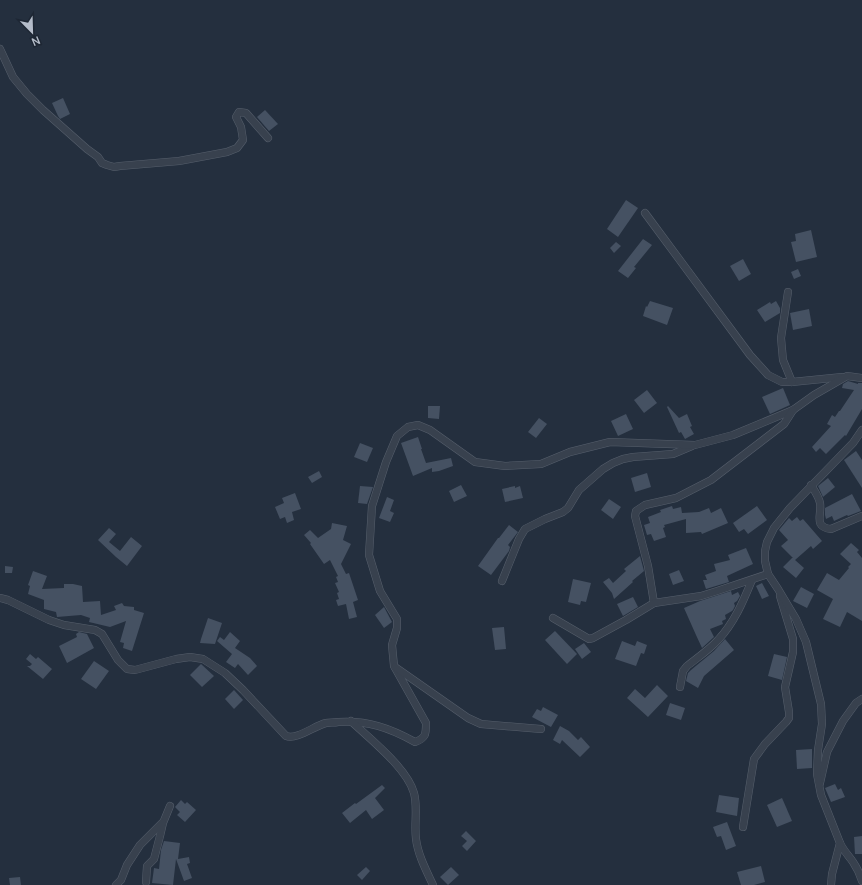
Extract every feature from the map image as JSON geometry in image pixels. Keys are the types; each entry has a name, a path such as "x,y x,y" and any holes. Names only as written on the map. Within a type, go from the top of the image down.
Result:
{"street":[{"path":"0,49 13,77 27,94 43,110 98,157 102,163 107,165 114,167 179,161 227,152 237,148 243,140 241,127 236,117 239,112 246,113 268,138"},
{"path":"645,212 750,355 768,375 782,382 846,376 862,378"},
{"path":"788,292 781,338 783,360 792,382"},
{"path":"502,581 519,539 525,529 563,512 568,508 579,490 603,468 623,459 673,454 694,445 733,435 793,410 814,395 846,376"},
{"path":"654,603 648,566 635,516 636,511 645,505 676,498 711,480 784,424 793,410"},
{"path":"0,598 8,600 49,620 64,625 95,630 102,634 118,660 127,669 135,670 176,659 190,657 203,659 225,672 286,736 290,738 326,723 351,722 370,724 398,732 415,742 422,740 426,732 426,723 394,666 392,645 397,628 396,619 380,591 368,555 372,506 386,462 397,436 408,427 418,426 430,430 475,462 505,466 541,464 570,452 610,442 694,445"},
{"path":"862,430 853,443 811,485 774,528 767,542 764,561 768,574 796,619 806,642 821,704 822,724 818,750 817,774 821,795 840,843 853,861 862,881"},
{"path":"811,485 820,502 819,521 825,528 831,529 862,516"},
{"path":"553,618 589,639 626,620 654,603 701,596 768,574"},
{"path":"680,687 683,671 718,640 733,620 742,604 752,580"},
{"path":"743,827 754,759 765,744 789,718 785,687 793,652 793,638 778,589"},
{"path":"394,666 468,718 481,724 541,729"},
{"path":"821,795 820,783 827,752 843,721 856,704 862,699"},
{"path":"351,722 395,763 408,779 414,793 416,809 416,838 419,854 433,885"},
{"path":"146,882 147,866 154,858 163,823 170,806"},
{"path":"116,885 140,845 163,823"},
{"path":"831,885 832,874 840,843"}],"building":[{"path":"63,98 70,114 60,119 52,103"},
{"path":"265,110 278,124 269,131 257,117"},
{"path":"626,200 638,208 618,237 607,229"},
{"path":"811,230 817,257 796,262 791,242 796,241 795,234"},
{"path":"643,239 652,245 634,267 636,268 628,278 618,271"},
{"path":"616,242 621,246 614,253 610,248"},
{"path":"743,259 751,274 739,281 730,266"},
{"path":"798,269 801,276 794,279 791,272"},
{"path":"650,301 673,308 667,325 643,316 646,306 647,307"},
{"path":"776,301 780,308 780,313 765,322 757,310 770,302 771,304"},
{"path":"809,309 812,326 793,330 790,313"},
{"path":"848,381 858,384 862,383 862,409 846,436 845,435 826,454 820,448 816,452 812,447 831,426 827,424 832,415 835,417 854,390 842,388 843,384"},
{"path":"783,388 790,405 770,414 762,397"},
{"path":"647,390 657,403 644,413 634,400"},
{"path":"428,406 440,406 439,419 428,418"},
{"path":"668,406 679,418 687,414 692,426 690,427 694,434 685,439 681,432 679,433 667,407"},
{"path":"626,414 633,429 618,436 611,421"},
{"path":"539,418 547,424 536,438 528,432"},
{"path":"418,437 426,463 451,458 453,466 432,472 432,468 413,476 401,443"},
{"path":"360,443 373,448 367,462 354,457"},
{"path":"856,451 862,460 862,488 844,460"},
{"path":"319,471 322,477 312,483 308,477"},
{"path":"647,473 651,487 635,492 631,478"},
{"path":"828,478 835,487 823,497 818,486"},
{"path":"461,485 467,496 454,502 449,491"},
{"path":"360,486 373,487 367,504 358,503"},
{"path":"515,486 515,488 520,486 523,498 505,502 502,489"},
{"path":"295,493 301,509 292,512 294,520 287,523 285,517 280,519 275,507 284,503 282,498"},
{"path":"852,494 861,511 834,521 832,516 826,519 825,508"},
{"path":"387,497 394,500 390,511 394,513 390,522 379,518"},
{"path":"609,499 621,507 613,519 601,510"},
{"path":"672,506 673,509 681,507 682,513 699,512 709,508 711,513 721,508 728,523 702,534 701,532 686,533 686,519 664,525 665,527 663,528 666,537 654,541 651,534 647,535 644,525 650,523 648,517 661,512 660,510"},
{"path":"757,506 767,520 748,534 744,529 739,532 733,523"},
{"path":"797,517 800,521 803,519 822,541 813,549 811,546 795,560 804,568 796,578 783,567 793,558 781,546 788,540 779,530 789,518 792,521"},
{"path":"332,523 347,526 343,540 351,544 341,564 346,574 349,573 358,600 353,602 357,617 349,619 346,604 338,606 336,600 339,599 337,593 339,592 335,583 338,582 336,577 338,576 330,560 324,564 310,544 311,543 304,535 310,530 318,538 331,529"},
{"path":"509,525 518,532 508,545 510,547 509,551 491,575 478,566"},
{"path":"109,528 116,534 109,542 120,551 131,537 142,546 127,566 98,540"},
{"path":"851,543 859,550 857,552 862,558 862,621 847,612 840,627 823,619 833,599 817,590 827,573 839,580 849,568 848,567 851,564 840,554"},
{"path":"746,548 753,564 727,576 729,582 706,589 703,580 707,580 705,575 716,571 714,564 730,560 728,555"},
{"path":"640,556 644,571 614,599 612,593 603,582 609,578 613,583 626,571 624,569"},
{"path":"5,566 13,567 12,573 5,573"},
{"path":"679,570 684,581 673,585 669,574"},
{"path":"33,571 47,576 42,589 64,588 64,584 82,586 83,602 100,601 101,615 116,610 114,606 122,603 124,606 134,607 134,610 144,613 132,651 123,648 124,643 120,642 126,621 110,627 89,622 90,618 81,615 57,617 56,612 44,609 44,600 28,594 30,586 28,585"},
{"path":"573,579 591,583 586,602 581,601 580,605 568,602"},
{"path":"762,583 769,596 762,599 756,586"},
{"path":"801,587 814,594 807,608 793,601"},
{"path":"731,591 732,595 738,592 740,596 734,603 735,606 733,610 725,615 726,619 722,621 723,624 710,629 714,637 702,648 684,608"},
{"path":"633,597 638,607 623,616 617,604"},
{"path":"384,607 392,622 384,628 375,615"},
{"path":"208,618 222,623 215,644 200,643"},
{"path":"504,627 506,649 495,650 492,628"},
{"path":"555,631 577,654 567,664 545,640"},
{"path":"79,632 87,634 94,648 67,663 59,646 77,637 76,634"},
{"path":"230,632 240,641 235,648 250,658 257,666 248,675 238,664 235,668 226,662 232,654 217,641 220,637 224,640"},
{"path":"725,639 734,650 704,676 698,688 686,681 688,673 714,651"},
{"path":"622,641 635,646 637,641 647,645 644,654 641,653 636,666 615,659"},
{"path":"584,643 591,652 582,659 575,649"},
{"path":"30,654 36,659 38,657 52,669 43,679 27,666 32,664 26,659"},
{"path":"774,654 787,657 782,680 768,676"},
{"path":"94,661 109,671 96,689 81,679"},
{"path":"201,664 214,676 202,687 190,675"},
{"path":"657,685 668,696 648,717 627,698 635,689 645,698"},
{"path":"234,690 243,700 234,709 225,699"},
{"path":"670,703 685,708 681,720 666,715"},
{"path":"543,707 558,715 551,727 532,717 537,709 541,711"},
{"path":"560,726 569,731 578,740 581,737 590,747 580,757 562,740 560,744 553,740"},
{"path":"812,749 812,768 797,769 796,750"},
{"path":"835,784 838,790 841,788 845,797 831,802 825,788"},
{"path":"382,785 385,788 375,798 384,810 372,819 366,810 350,823 342,813"},
{"path":"719,795 739,798 737,816 716,812"},
{"path":"782,798 792,821 777,827 767,805"},
{"path":"181,800 185,804 187,802 196,810 185,822 177,815 180,812 175,807"},
{"path":"727,822 736,846 726,850 721,836 717,837 713,827"},
{"path":"466,831 476,841 467,851 462,846 467,841 461,836"},
{"path":"862,836 862,854 855,854 854,837"},
{"path":"164,841 180,843 178,859 189,857 190,863 187,864 192,878 184,881 176,859 173,885 152,883 154,868 159,869 161,850"},
{"path":"761,866 765,882 754,885 741,885 737,872"},
{"path":"366,867 370,871 362,880 357,875"},
{"path":"451,867 459,875 448,885 440,877"},
{"path":"20,877 21,885 10,885 9,878"}]}
